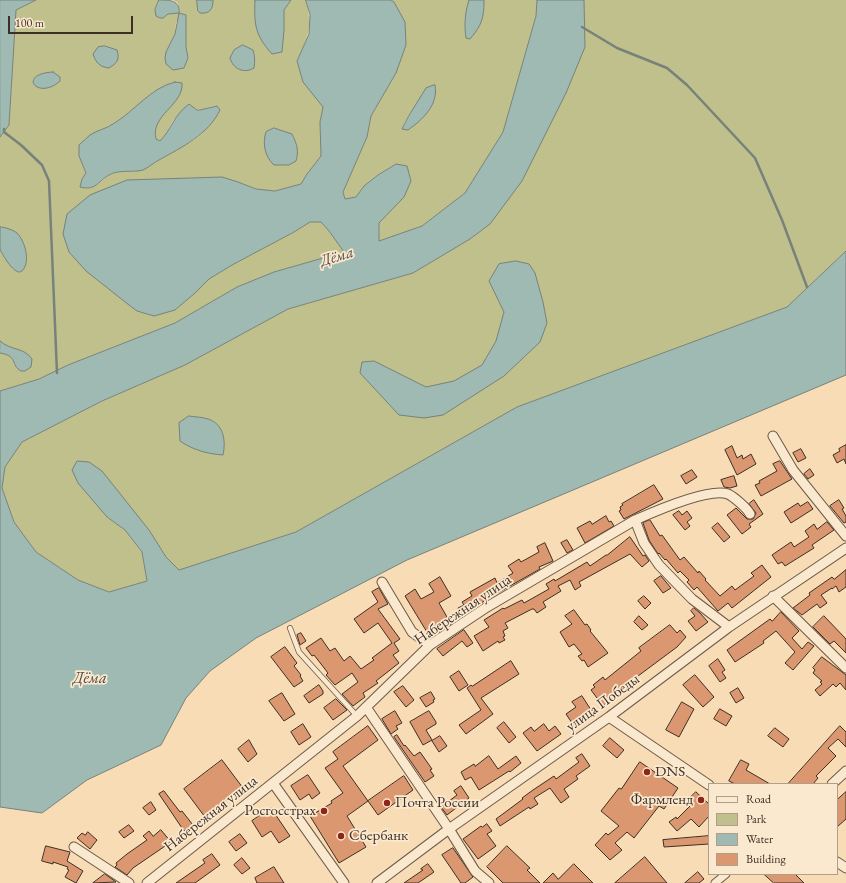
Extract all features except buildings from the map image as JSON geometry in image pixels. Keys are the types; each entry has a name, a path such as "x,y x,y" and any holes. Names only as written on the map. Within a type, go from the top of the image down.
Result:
{"street":[{"path":"773,436 793,470 846,536"},
{"name":"Набережная улица","path":"147,883 356,716 430,645 487,607 634,520 660,509 707,493 719,492 728,494 748,510 750,514"},
{"path":"634,520 644,543 659,565 692,600 729,627"},
{"name":"улица Победы","path":"377,883 449,830 609,717 729,627 846,548"},
{"path":"382,582 412,632 430,645"},
{"path":"773,596 846,668"},
{"path":"366,707 475,870 489,883"},
{"path":"609,717 708,785"},
{"path":"833,783 846,771"},
{"path":"273,783 344,883"},
{"path":"74,847 129,883"},
{"path":"715,883 725,875"}],"lane":[{"path":"290,628 299,652 356,716"}],"green space":[{"path":"36,0 159,0 155,10 163,18 168,14 179,13 178,3 173,0 255,0 255,12 284,30 284,10 291,0 306,0 309,18 308,32 297,61 323,107 320,122 321,156 301,184 275,191 257,189 238,182 129,305 137,311 154,316 195,293 209,279 232,265 310,222 321,222 344,252 274,272 237,287 175,323 68,365 39,379 0,391 0,137 9,125 16,10","holes":["186,15 186,47 188,58 184,68 170,45 175,34 176,22","154,91 172,104 156,125 154,132 156,139 160,141 167,134 174,119 193,107 201,110 216,106 203,133 194,140 143,169 132,172 117,172 109,175 97,185 82,179 86,173 79,156 103,129 114,124"]},
{"path":"391,0 469,0 465,31 484,11 484,0 537,0 536,16 503,132 465,193 422,226 379,241 379,223 388,213 396,164 379,174 364,186 356,197 345,199 343,192 367,137 371,116 396,73 394,2","holes":["435,85 435,92 429,105 419,116 402,129 408,116 420,100"]},
{"path":"583,0 846,0 846,251 787,307 517,407 296,532 179,570 166,557 149,530 107,517 125,530 142,553 147,581 110,592 78,580 36,552 14,522 2,488 5,467 22,442 102,401 185,365 288,309 413,273 470,239 489,224"}],"water":[{"path":"0,0 36,0 16,10 9,125 0,137"},
{"path":"159,0 176,3 178,5 179,13 168,14 163,18 156,16 155,10"},
{"path":"197,0 213,0 209,12 200,13 198,11"},
{"path":"255,0 291,0 284,10 282,52 272,54 262,41 255,23"},
{"name":"Дёма","path":"306,0 391,0 394,2 405,22 406,45 396,73 371,116 367,137 343,192 345,199 356,197 364,186 396,164 407,166 411,181 404,197 379,223 379,241 422,226 465,193 503,132 536,16 537,0 584,0 585,47 566,93 522,181 490,224 470,239 413,273 288,309 185,365 102,401 22,442 5,467 2,488 14,522 36,552 78,580 109,592 147,581 142,552 125,530 107,517 78,483 72,470 77,461 89,462 102,471 149,530 166,557 179,570 296,532 517,407 787,307 846,251 846,375 407,560 256,638 210,671 186,698 161,745 87,780 42,813 0,807 0,391 39,379 68,365 175,323 237,287 274,272 344,252 321,222 310,222 209,279 175,310 154,316 137,311 129,305 86,271 69,252 63,234 67,214 90,195 127,180 222,177 256,189 275,191 301,184 321,156 320,122 323,107 303,82 297,61 309,34 310,15"},
{"path":"469,0 484,0 482,21 470,39 466,38 465,29"},
{"path":"179,13 186,15 186,47 188,58 184,68 173,70 166,64 165,58 166,52 175,34"},
{"path":"243,45 253,50 255,59 254,68 246,71 236,68 231,62 230,58 234,50"},
{"path":"105,46 117,50 118,53 117,61 109,68 103,67 99,64 93,54 98,47"},
{"path":"53,72 60,77 60,81 52,86 44,88 34,85 33,81 35,77"},
{"path":"175,82 182,83 181,91 178,98 158,123 155,131 156,139 160,141 179,113 189,104 197,110 217,106 220,110 209,127 194,140 143,170 113,173 93,187 80,187 82,179 86,173 79,156 79,145 93,133 110,126 121,119 150,94"},
{"path":"435,85 436,92 432,105 424,117 408,130 402,129 426,88"},
{"path":"274,128 292,134 295,141 297,148 296,161 289,165 274,165 266,154 264,141 266,132"},
{"path":"0,227 7,228 17,233 22,241 26,252 26,262 22,271 19,272 12,268 1,252"},
{"path":"516,261 529,264 535,273 547,323 540,342 504,376 443,415 424,418 399,415 360,373 362,362 374,361 426,387 454,381 482,365 496,341 504,312 489,281 499,264"},
{"path":"0,341 29,355 32,359 31,367 25,371 18,369 10,356 0,353"},
{"path":"189,416 208,419 218,425 224,439 223,455 201,451 180,441 179,423"}],"waterway":[{"path":"582,27 617,48 667,68 687,85 755,158 782,220 807,287"},
{"path":"4,129 4,132 21,145 42,165 49,181 57,373"}],"place":[{"name":"DNS","path":"647,772"},
{"name":"Фармленд","path":"701,800"},
{"name":"Почта России","path":"387,803"},
{"name":"Росгосстрах","path":"324,811"},
{"name":"Сбербанк","path":"341,836"}]}
